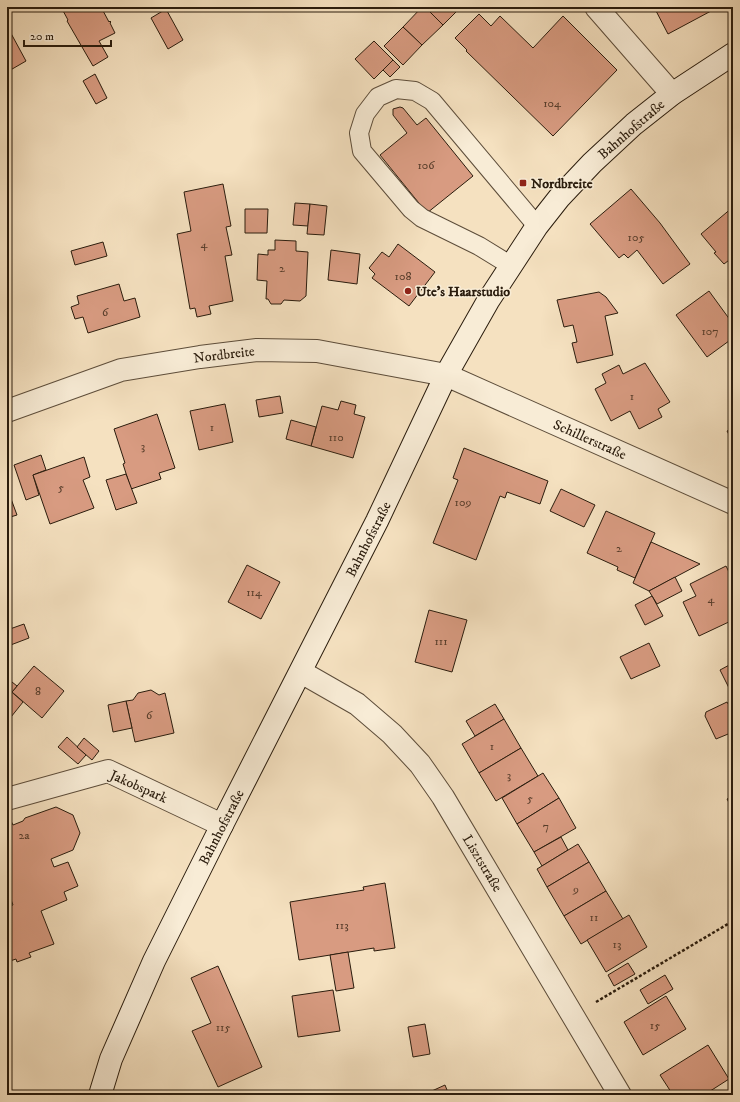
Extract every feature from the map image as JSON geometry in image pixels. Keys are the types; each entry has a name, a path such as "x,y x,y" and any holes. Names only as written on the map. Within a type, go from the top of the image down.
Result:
{"street":[{"path":"596,7 672,94"},
{"name":"Bahnhofstraße","path":"100,1095 111,1059 154,960 380,514 446,376 488,300 537,226 559,198 592,163 634,124 672,94 733,54"},
{"name":"Nordbreite","path":"7,412 121,370 200,357 257,350 317,351 446,376"},
{"name":"Schillerstraße","path":"446,376 733,503"},
{"name":"Lisztstraße","path":"300,672 357,704 392,734 420,764 444,797 620,1095"},
{"name":"Jakobspark","path":"7,799 108,771 222,825"}],"lane":[{"path":"510,265 473,243 427,222 411,209 362,151 358,133 365,114 378,97 396,89 415,91 432,101 537,226"}],"path":[{"path":"574,1015 733,921"}],"building":[{"path":"61,7 101,7 109,22 111,22 110,23 115,33 99,41 108,57 93,66 67,21 68,20"},
{"path":"422,7 425,7 443,25 422,45 403,27"},
{"path":"433,7 461,7 443,25 429,11"},
{"path":"654,7 709,7 711,11 668,34"},
{"path":"166,9 183,40 168,49 151,18"},
{"path":"479,14 491,26 500,16 533,48 563,16 617,70 553,136 466,51 467,50 455,38"},
{"path":"7,26 26,61 7,72"},
{"path":"403,27 422,45 403,65 384,46"},
{"path":"374,41 393,60 374,79 355,59"},
{"path":"393,60 400,67 390,77 383,70"},
{"path":"95,74 107,98 96,104 83,81"},
{"path":"400,107 403,108 417,125 426,118 473,176 427,213 380,155 407,133 393,115 393,109"},
{"path":"223,184 231,226 226,227 232,255 225,256 233,301 209,306 211,314 197,317 195,308 190,309 177,234 191,231 184,192"},
{"path":"631,189 660,223 690,264 663,284 637,250 628,258 624,254 619,258 590,224"},
{"path":"295,203 310,204 308,226 293,225"},
{"path":"310,204 327,206 324,235 307,234"},
{"path":"733,207 733,257 724,264 714,253 716,252 701,234"},
{"path":"245,209 268,209 267,233 245,233"},
{"path":"275,240 296,241 296,251 308,252 306,296 300,301 284,300 281,304 271,304 268,299 266,299 267,281 257,280 258,254 268,255 268,250 275,250"},
{"path":"103,242 107,256 75,265 71,251"},
{"path":"398,244 435,272 409,306 372,278 375,274 369,268 382,252 389,257"},
{"path":"331,250 360,254 357,284 328,280"},
{"path":"119,284 124,301 135,298 140,317 88,333 83,317 75,319 71,307 79,304 77,296"},
{"path":"709,291 733,324 733,338 707,357 676,315"},
{"path":"599,292 606,297 618,313 605,316 613,355 577,363 572,343 577,342 573,325 564,327 557,300"},
{"path":"645,363 670,402 658,409 662,417 639,429 630,411 611,421 595,389 606,383 602,374 619,365 623,374"},
{"path":"280,396 283,413 259,417 256,400"},
{"path":"341,401 356,405 354,414 365,417 353,458 311,446 322,406 338,410"},
{"path":"225,404 233,442 199,450 190,411"},
{"path":"157,414 175,468 159,473 161,479 131,489 123,464 125,463 114,429"},
{"path":"291,420 316,427 311,446 286,439"},
{"path":"733,428 733,442 727,431"},
{"path":"464,448 548,481 540,504 507,492 505,498 500,496 476,560 433,543 458,480 453,478"},
{"path":"41,455 46,470 33,475 39,495 26,500 14,465"},
{"path":"84,457 90,477 83,480 94,508 50,524 33,475"},
{"path":"126,474 137,503 116,510 106,480"},
{"path":"7,488 17,515 7,518"},
{"path":"561,489 595,505 584,527 550,511"},
{"path":"606,511 655,533 635,578 617,570 618,567 587,553"},
{"path":"651,542 700,564 649,591 633,583"},
{"path":"247,565 280,582 261,619 228,602"},
{"path":"726,566 733,580 733,620 699,636 683,602 696,596 690,584"},
{"path":"675,577 682,591 657,604 649,591"},
{"path":"652,596 663,616 645,625 635,605"},
{"path":"429,610 467,620 452,672 415,662"},
{"path":"24,624 29,638 8,646 7,630"},
{"path":"649,643 660,666 631,679 620,657"},
{"path":"733,663 733,696 720,670"},
{"path":"34,666 64,691 42,718 12,692"},
{"path":"7,678 17,686 12,692 7,688"},
{"path":"7,688 23,702 7,722"},
{"path":"151,690 159,695 165,693 174,733 135,742 126,701 133,700 138,693"},
{"path":"126,701 132,728 113,732 108,705"},
{"path":"727,702 730,707 733,705 733,732 716,739 705,716 706,712"},
{"path":"495,704 504,719 475,736 466,721"},
{"path":"504,719 521,748 479,773 462,744"},
{"path":"67,737 86,755 78,764 58,747"},
{"path":"84,738 99,751 92,760 77,747"},
{"path":"521,748 538,776 496,801 479,773"},
{"path":"543,773 559,798 517,824 502,798"},
{"path":"733,796 733,810 727,799"},
{"path":"559,798 576,828 534,852 517,824"},
{"path":"56,807 73,815 80,833 73,850 51,859 54,867 68,862 78,886 64,892 67,900 41,911 54,944 29,953 31,957 17,962 16,959 7,962 7,922 9,921 7,917 7,907 13,905 7,889 7,822 11,821 13,825 23,821 25,818"},
{"path":"561,837 568,850 542,866 534,852"},
{"path":"578,844 589,862 547,887 537,869"},
{"path":"589,862 606,891 564,916 547,887"},
{"path":"385,883 395,948 374,951 374,948 299,960 290,902 364,890 363,887"},
{"path":"606,891 623,919 581,944 564,916"},
{"path":"629,915 647,947 606,972 587,940"},
{"path":"348,952 354,988 336,991 330,955"},
{"path":"628,963 635,974 614,986 608,975"},
{"path":"218,966 262,1067 218,1087 192,1031 211,1023 191,978"},
{"path":"665,975 673,989 648,1004 640,990"},
{"path":"333,990 340,1031 298,1037 292,996"},
{"path":"666,996 686,1029 643,1055 624,1022"},
{"path":"425,1024 430,1054 413,1057 408,1027"},
{"path":"708,1045 729,1079 704,1095 673,1095 660,1075"},
{"path":"445,1085 449,1095 423,1095"}],"place":[{"name":"Nordbreite","path":"523,183"},
{"name":"Ute's Haarstudio","path":"408,291"}]}
